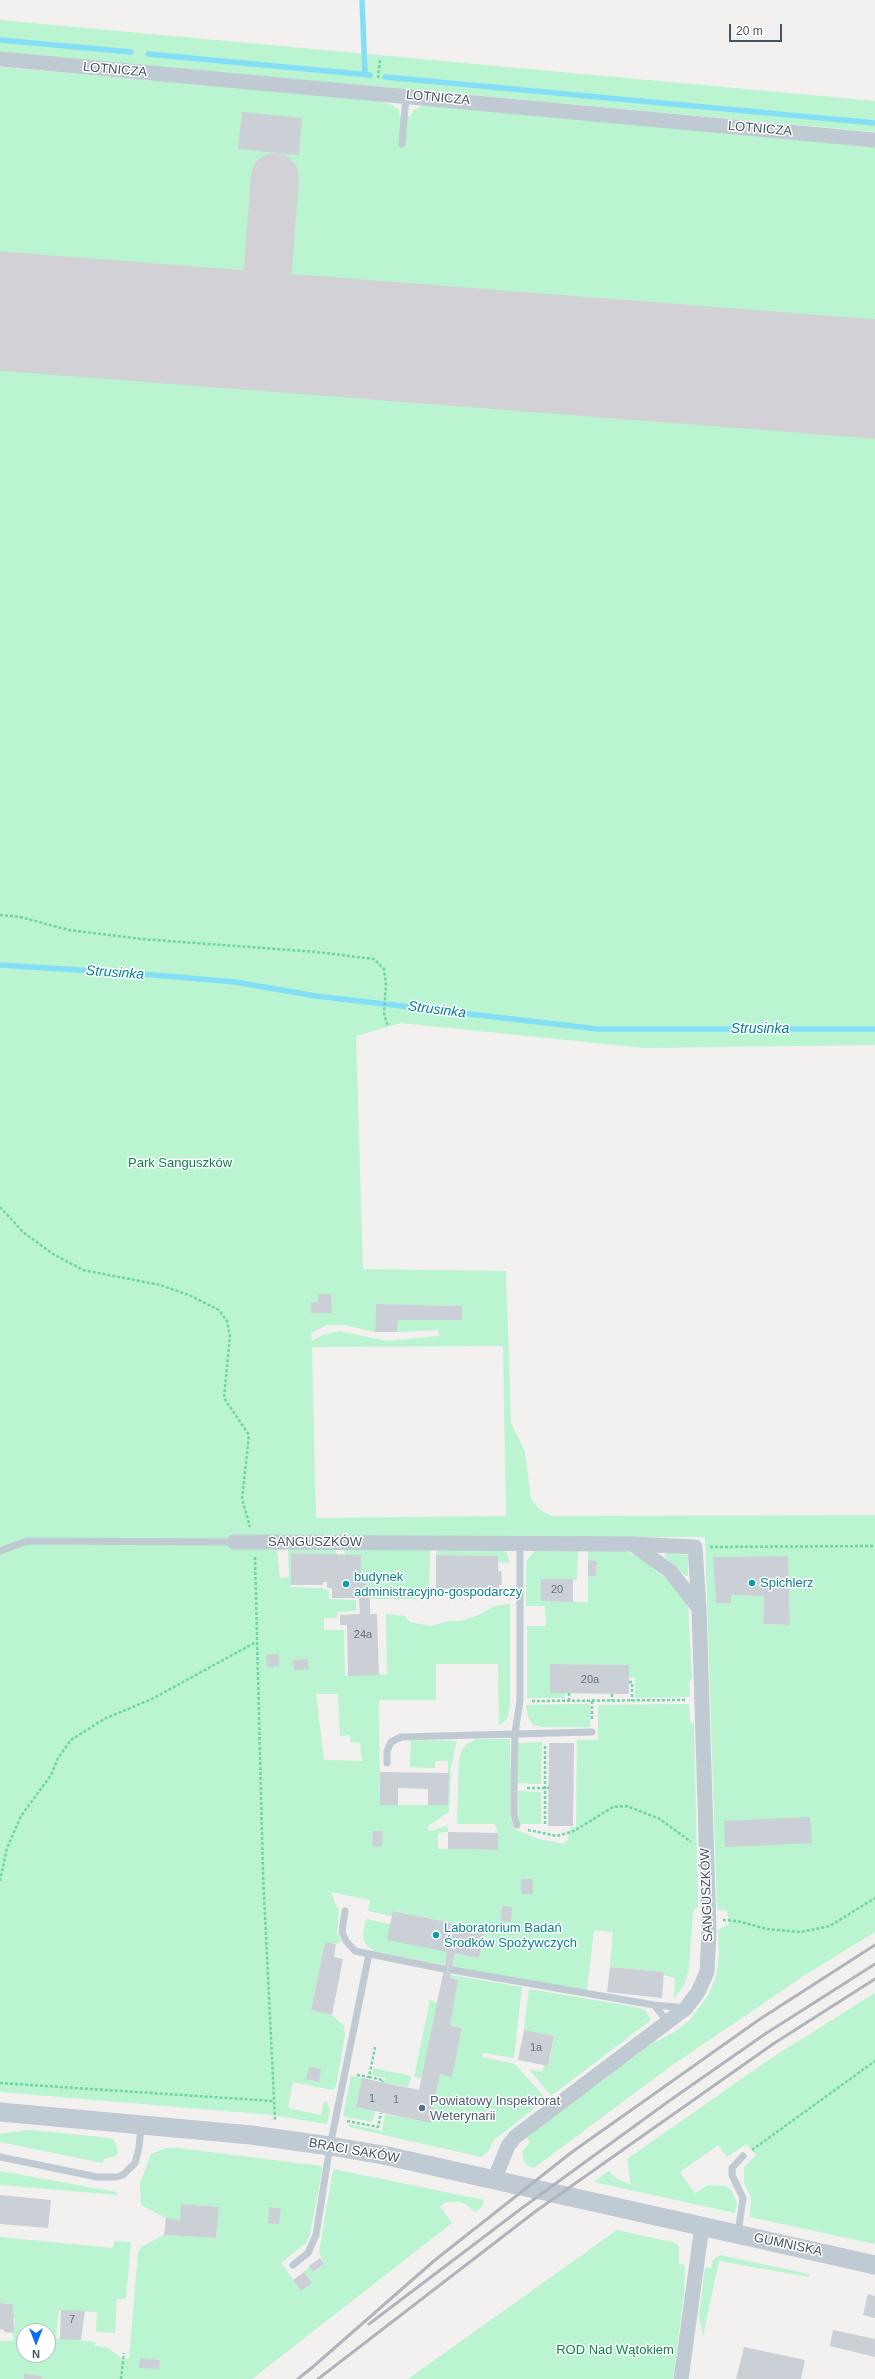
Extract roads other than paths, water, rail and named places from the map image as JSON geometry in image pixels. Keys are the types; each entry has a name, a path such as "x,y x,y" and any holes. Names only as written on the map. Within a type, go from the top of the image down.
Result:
{"street":[{"name":"LOTNICZA","path":"0,59 406,95 875,140"},
{"name":"SANGUSZKÓW","path":"234,1542 632,1544 695,1547 699,1608 708,1918 707,1972 698,1992 686,2008 515,2137 508,2146 494,2180"},
{"path":"632,1544 670,1571 699,1608"},
{"name":"BRACI SAKÓW","path":"0,2112 251,2135 330,2146 494,2180 702,2226"},
{"path":"681,2379 702,2226"},
{"name":"GUMNISKA","path":"702,2226 875,2264"}],"lane":[{"path":"402,144 406,95"},
{"name":"SANGUSZKÓW","path":"0,1551 27,1541 234,1542"},
{"path":"517,1825 514,1815 514,1788 515,1733 520,1701 520,1544"},
{"path":"387,1763 387,1751 391,1742 401,1737 465,1736 545,1732 592,1732"},
{"path":"345,1911 342,1932 346,1942 355,1951 444,1969"},
{"path":"293,2265 308,2254 314,2244 330,2146 369,1954"},
{"path":"452,1970 654,2005 686,2008"},
{"path":"654,2005 668,2022"},
{"path":"0,2157 98,2176 116,2177 123,2175 134,2163 139,2148 141,2124"},
{"path":"738,2234 743,2198 732,2175 732,2168 743,2156"}],"waterway":[{"path":"362,0 365,74"},
{"path":"0,40 131,52"},
{"path":"148,54 370,75"},
{"path":"385,77 875,123"},
{"name":"Strusinka","path":"0,965 142,974 235,982 316,996 598,1029 875,1029"}],"railway":[{"path":"307,2372 435,2260 572,2152 760,2019 875,1945"},
{"path":"369,2324 522,2208 669,2101 765,2034 875,1964"},
{"path":"318,2379 536,2211 773,2044 875,1979"},
{"path":"298,2379 310,2369"}],"place":[{"name":"Spichlerz","path":"752,1583"},
{"name":"budynek administracyjno-gospodarczy","path":"346,1584"},
{"name":"Laboratorium Badań Środków Spożywczych","path":"436,1935"},
{"name":"Powiatowy Inspektorat Weterynarii","path":"422,2108"}],"park label":[{"name":"Park Sanguszków","path":"180,1163"},
{"name":"ROD Nad Wątokiem","path":"615,2350"}]}
